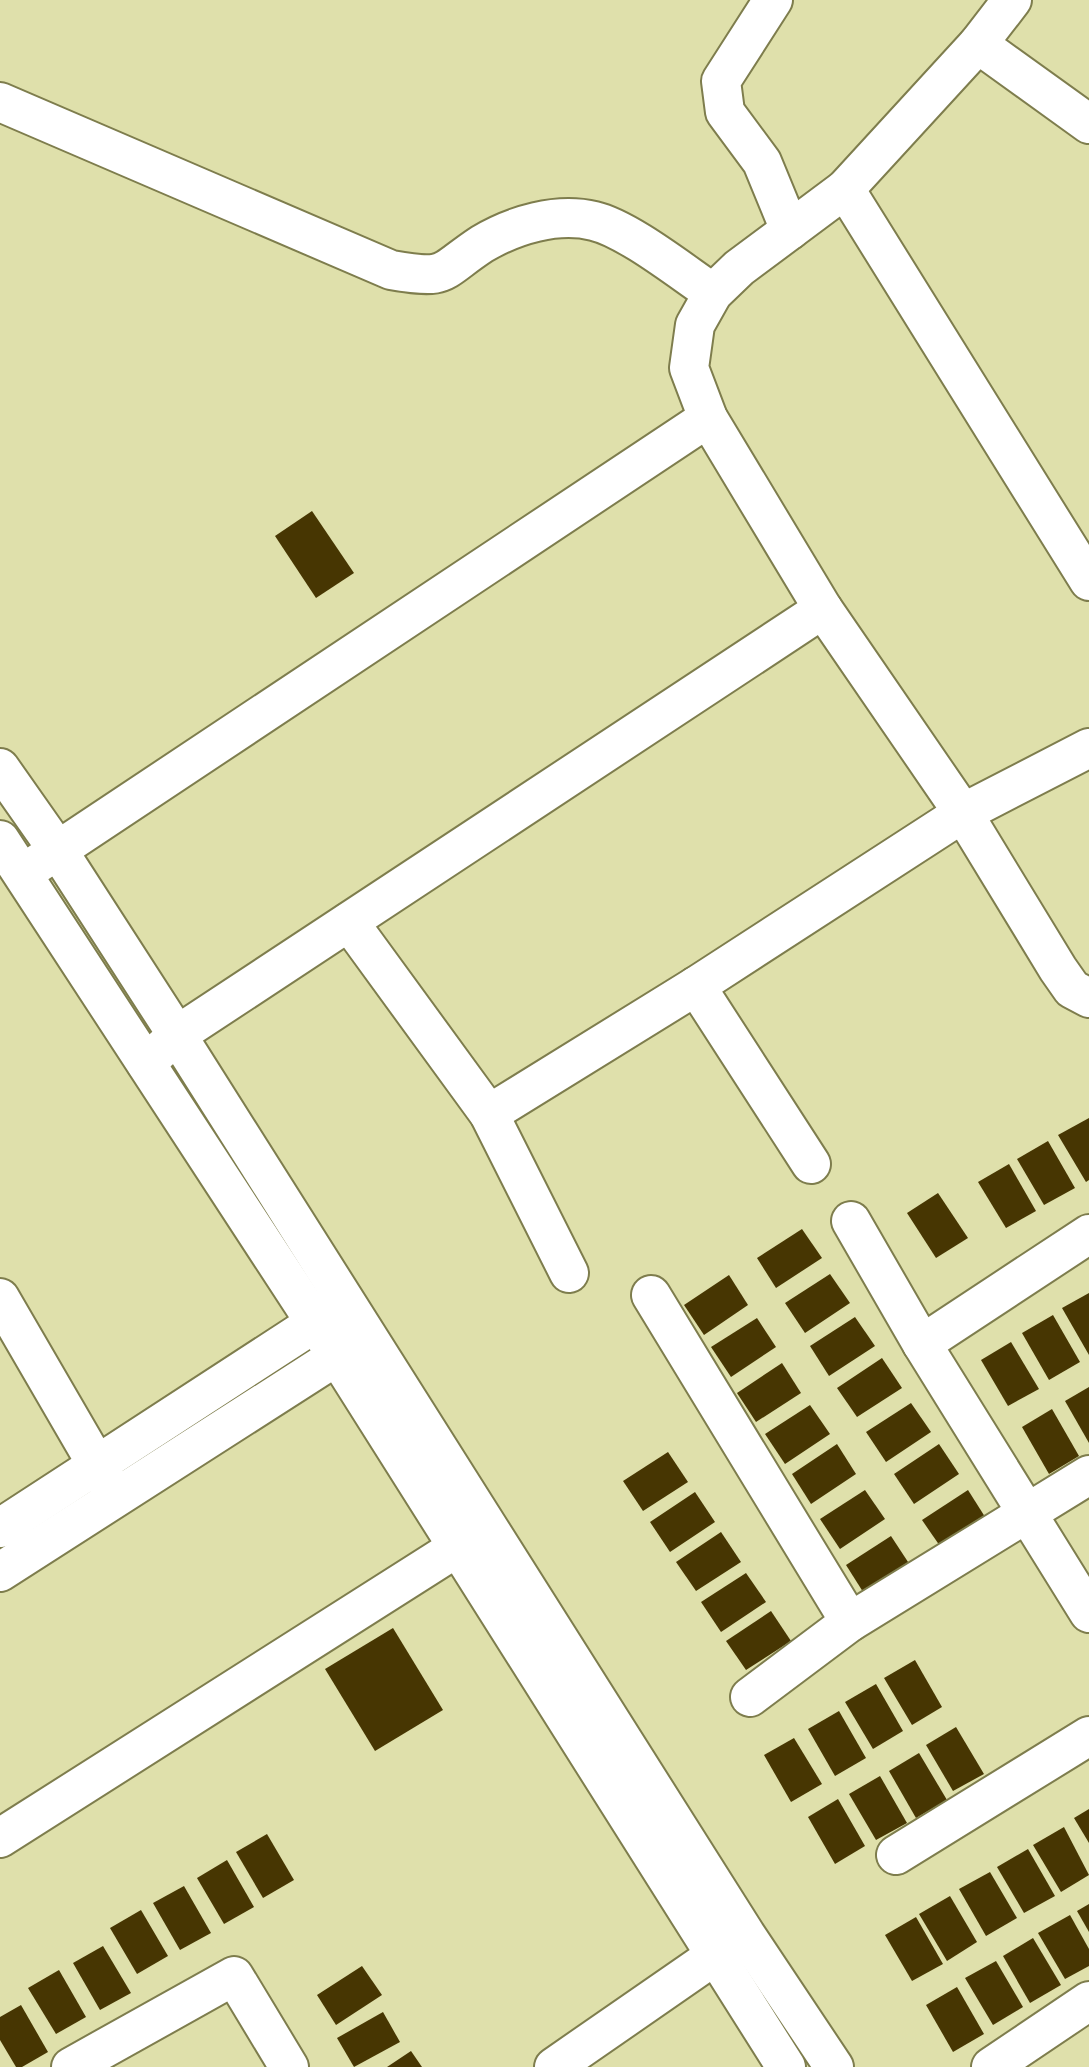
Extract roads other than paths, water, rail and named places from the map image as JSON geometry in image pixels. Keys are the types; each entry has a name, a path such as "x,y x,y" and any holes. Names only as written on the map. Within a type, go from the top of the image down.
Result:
{"street":[{"path":"774,0 721,80 725,112 762,162 790,230"},
{"path":"1012,0 978,44 845,189 739,268 713,293 695,324 689,368 708,418 823,609 962,813 1065,979 1072,989 1089,998"},
{"path":"978,44 1089,124"},
{"path":"0,102 391,270 429,276 454,268 483,244 540,219 595,221 632,239 713,293"},
{"path":"845,189 1089,581"},
{"path":"21,873 59,852 708,418"},
{"path":"146,1062 177,1035 823,609"},
{"path":"489,1114 696,986 962,813 1089,748"},
{"path":"0,768 59,852 177,1035 333,1334 458,1546 786,2067"},
{"path":"0,840 146,1062 333,1334 490,1526 746,1935 834,2067"},
{"path":"349,922 489,1114 569,1273"},
{"path":"696,986 811,1164"},
{"path":"851,1221 922,1344 1089,1613"},
{"path":"922,1344 1089,1234"},
{"path":"651,1295 850,1622"},
{"path":"0,1298 117,1498"},
{"path":"0,1528 96,1464 333,1334"},
{"path":"0,1572 117,1498 333,1334"},
{"path":"750,1697 850,1622 1089,1475"},
{"path":"0,1838 490,1526"},
{"path":"897,1855 1089,1735"},
{"path":"554,2067 746,1935"},
{"path":"72,2067 234,1976 289,2067"},
{"path":"992,2067 1089,2001"}]}
